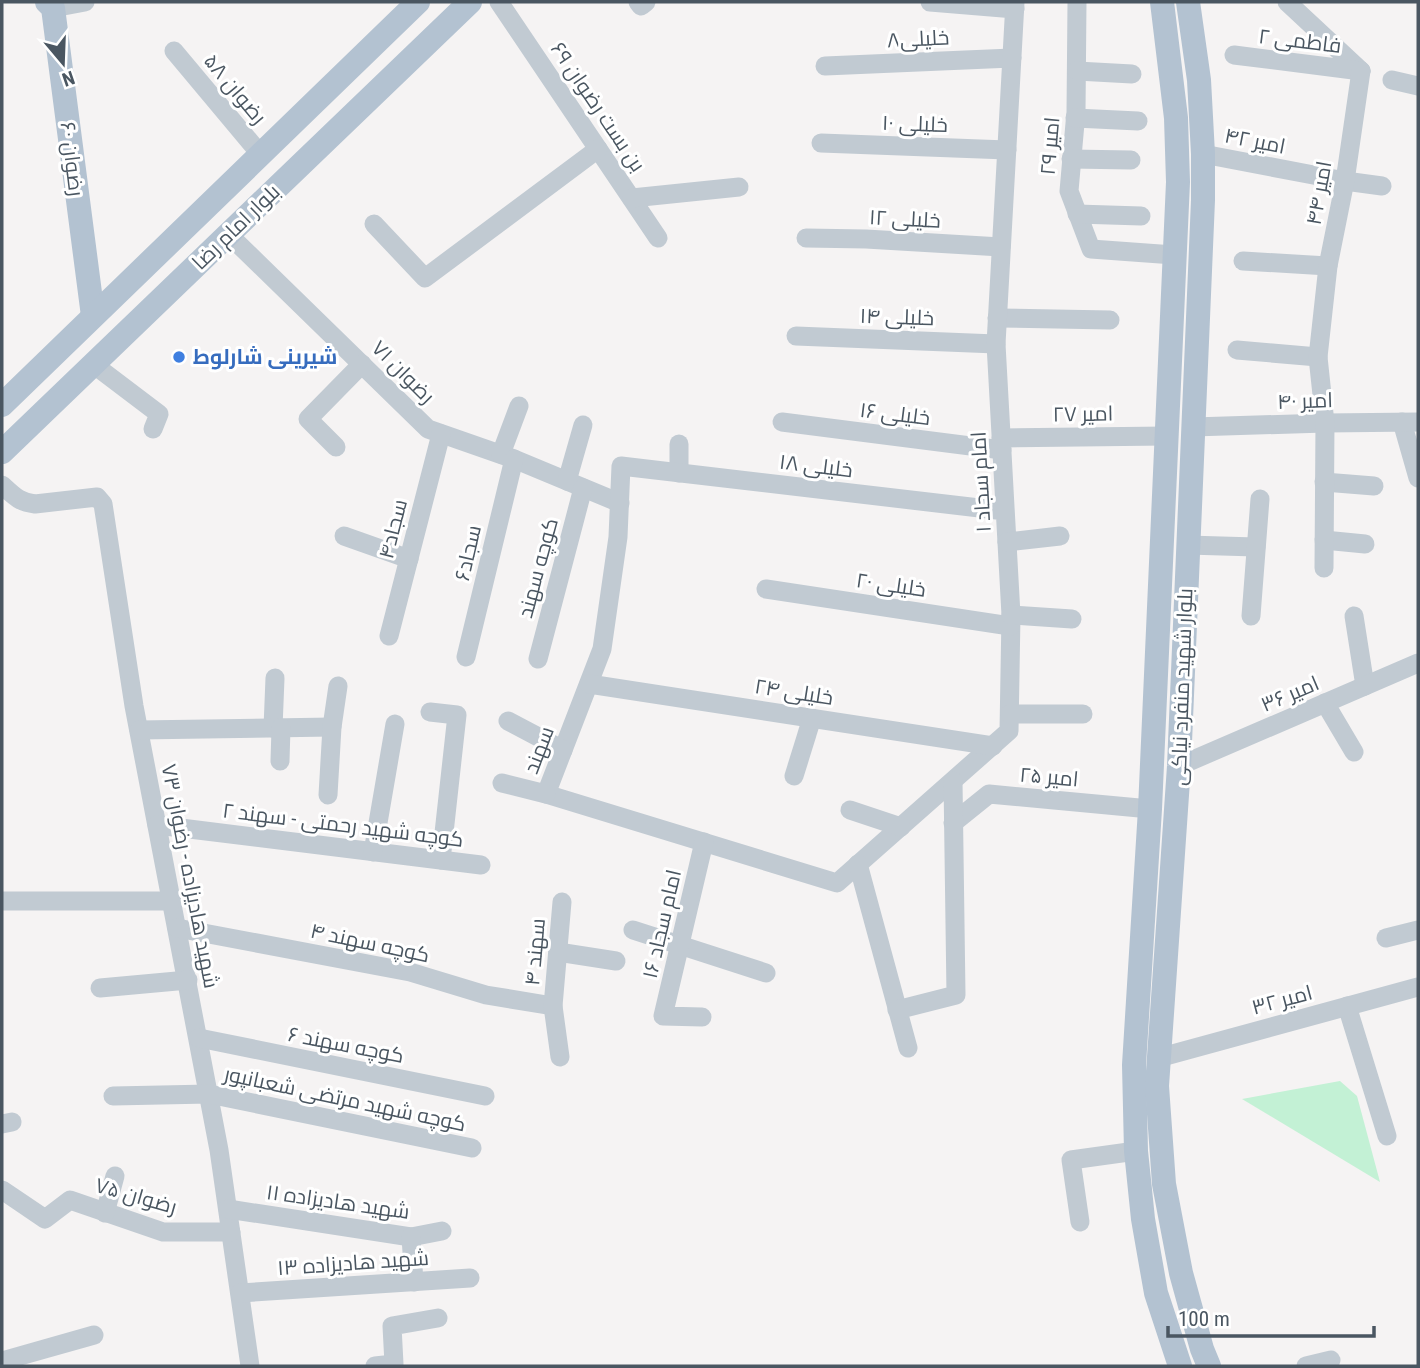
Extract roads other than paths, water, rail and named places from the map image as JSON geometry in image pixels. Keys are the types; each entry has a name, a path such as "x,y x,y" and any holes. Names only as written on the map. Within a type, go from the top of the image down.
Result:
{"main road":[{"name":"بلوار امام رضا","path":"2,405 418,2"},
{"name":"بلوار امام رضا","path":"2,453 470,2"},
{"name":"بلوار شهید منفرد نیاکی","path":"1162,2 1176,118 1178,182 1150,809 1134,1065 1136,1151 1143,1219 1156,1293 1181,1366"},
{"name":"بلوار شهید منفرد نیاکی","path":"1188,2 1199,80 1203,200 1179,766 1157,1086 1164,1184 1181,1273 1209,1366"},
{"name":"رضوان ۶۰","path":"51,4 93,316"},
{"path":"1150,809 1175,812"}],"street":[{"path":"51,4 85,2"},
{"name":"بن بست رضوان ۶۹","path":"499,2 659,238"},
{"path":"638,2 641,6 646,2"},
{"path":"930,2 1015,5"},
{"name":"امیر ۲۹","path":"1077,2 1077,71 1069,191 1077,214 1091,248 1174,256"},
{"path":"1287,2 1361,71"},
{"name":"امام سجاد ۱","path":"837,883 1009,731 1010,620 996,344 1015,5"},
{"name":"رضوان ۵۸","path":"174,51 261,155"},
{"name":"فاطمی ۲","path":"1234,55 1361,71"},
{"name":"خلیلی۸","path":"825,66 1012,58"},
{"path":"1077,71 1132,74"},
{"name":"امیر ۴۴","path":"1324,568 1325,423 1318,357 1328,266 1345,181 1361,71"},
{"path":"1392,80 1418,86"},
{"path":"1075,118 1138,121"},
{"name":"خلیلی ۱۰","path":"821,143 1007,150"},
{"path":"374,224 425,278 598,149"},
{"name":"امیر ۴۲","path":"1203,154 1382,186"},
{"path":"1071,159 1131,160"},
{"path":"632,198 739,187"},
{"path":"1077,214 1141,216"},
{"name":"رضوان ۷۱","path":"228,234 428,429 507,457 620,503"},
{"name":"خلیلی ۱۲","path":"806,238 1001,247"},
{"path":"1243,261 1328,266"},
{"path":"997,318 1110,320"},
{"name":"خلیلی ۱۴","path":"796,336 996,344"},
{"path":"1237,350 1318,357"},
{"path":"93,364 159,414 153,429"},
{"path":"336,447 307,419 362,364"},
{"name":"سجاد۶","path":"466,657 519,406"},
{"name":"خلیلی ۱۶","path":"782,422 1001,444"},
{"path":"1410,422 1418,478"},
{"name":"امیر ۴۰","path":"1193,427 1410,422"},
{"name":"كوچه سهند","path":"538,659 575,484 583,425"},
{"name":"سجاد۴","path":"389,636 441,434"},
{"name":"امیر ۲۷","path":"1001,444 1166,436"},
{"path":"679,444 679,473"},
{"name":"خلیلی ۱۸","path":"621,466 1005,511"},
{"name":"سهند","path":"621,466 618,537 602,649 546,794 837,883"},
{"path":"1324,482 1374,486"},
{"name":"شهید هادیزاده - رضوان ۷۳","path":"2,485 26,503 97,497 103,504 139,730 209,1094 250,1366"},
{"path":"1251,616 1260,499"},
{"path":"344,536 409,559"},
{"path":"1007,542 1060,536"},
{"path":"1324,540 1365,544"},
{"path":"1187,545 1256,547"},
{"name":"خلیلی ۲۰","path":"766,590 1010,620 1072,619"},
{"path":"1354,616 1365,686"},
{"name":"امیر ۳۶","path":"1179,766 1418,663"},
{"path":"275,678 280,761"},
{"name":"خلیلی ۲۴","path":"589,684 993,746"},
{"path":"328,795 332,727 338,686"},
{"path":"1325,703 1354,752"},
{"path":"430,712 457,715 441,860"},
{"path":"1010,714 1083,714"},
{"path":"794,776 812,718"},
{"path":"508,721 563,750"},
{"path":"373,852 396,724"},
{"path":"139,730 332,727"},
{"path":"897,1010 956,995 953,781"},
{"path":"502,783 546,794"},
{"name":"امیر ۲۵","path":"954,823 989,794 1150,809"},
{"path":"849,810 901,827"},
{"name":"کوچه شهید رحمتی - سهند ۲","path":"157,825 481,865"},
{"name":"امام سجاد ۱۶","path":"702,1017 663,1016 704,842"},
{"path":"858,864 908,1048"},
{"path":"2,901 172,901"},
{"name":"سهند ۴","path":"560,1057 553,1006 562,902"},
{"name":"کوچه سهند ۴","path":"177,928 410,972 486,995 553,1006"},
{"path":"633,930 766,973"},
{"path":"1387,938 1418,930"},
{"path":"558,952 616,961"},
{"path":"100,988 188,981"},
{"name":"امیر ۳۲","path":"1158,1058 1418,986"},
{"path":"1347,1006 1387,1136"},
{"name":"کوچه سهند ۶","path":"199,1038 485,1096"},
{"name":"کوچه شهید مرتضی شعبانپور","path":"113,1097 209,1094 472,1148"},
{"path":"1080,1223 1070,1160 1136,1151"},
{"path":"106,1213 116,1176"},
{"name":"رضوان ۷۵","path":"2,1190 45,1219 70,1200 163,1232 231,1232"},
{"name":"شهید هادیزاده ۱۱","path":"228,1209 411,1237 442,1231"},
{"path":"411,1237 414,1282"},
{"name":"شهید هادیزاده ۱۳","path":"240,1293 470,1278"},
{"path":"375,1366 394,1364 392,1326 438,1318"},
{"path":"2,1361 94,1335"},
{"path":"1306,1366 1331,1360"}],"place":[{"name":"شیرینی شارلوط","path":"179,357"}]}
